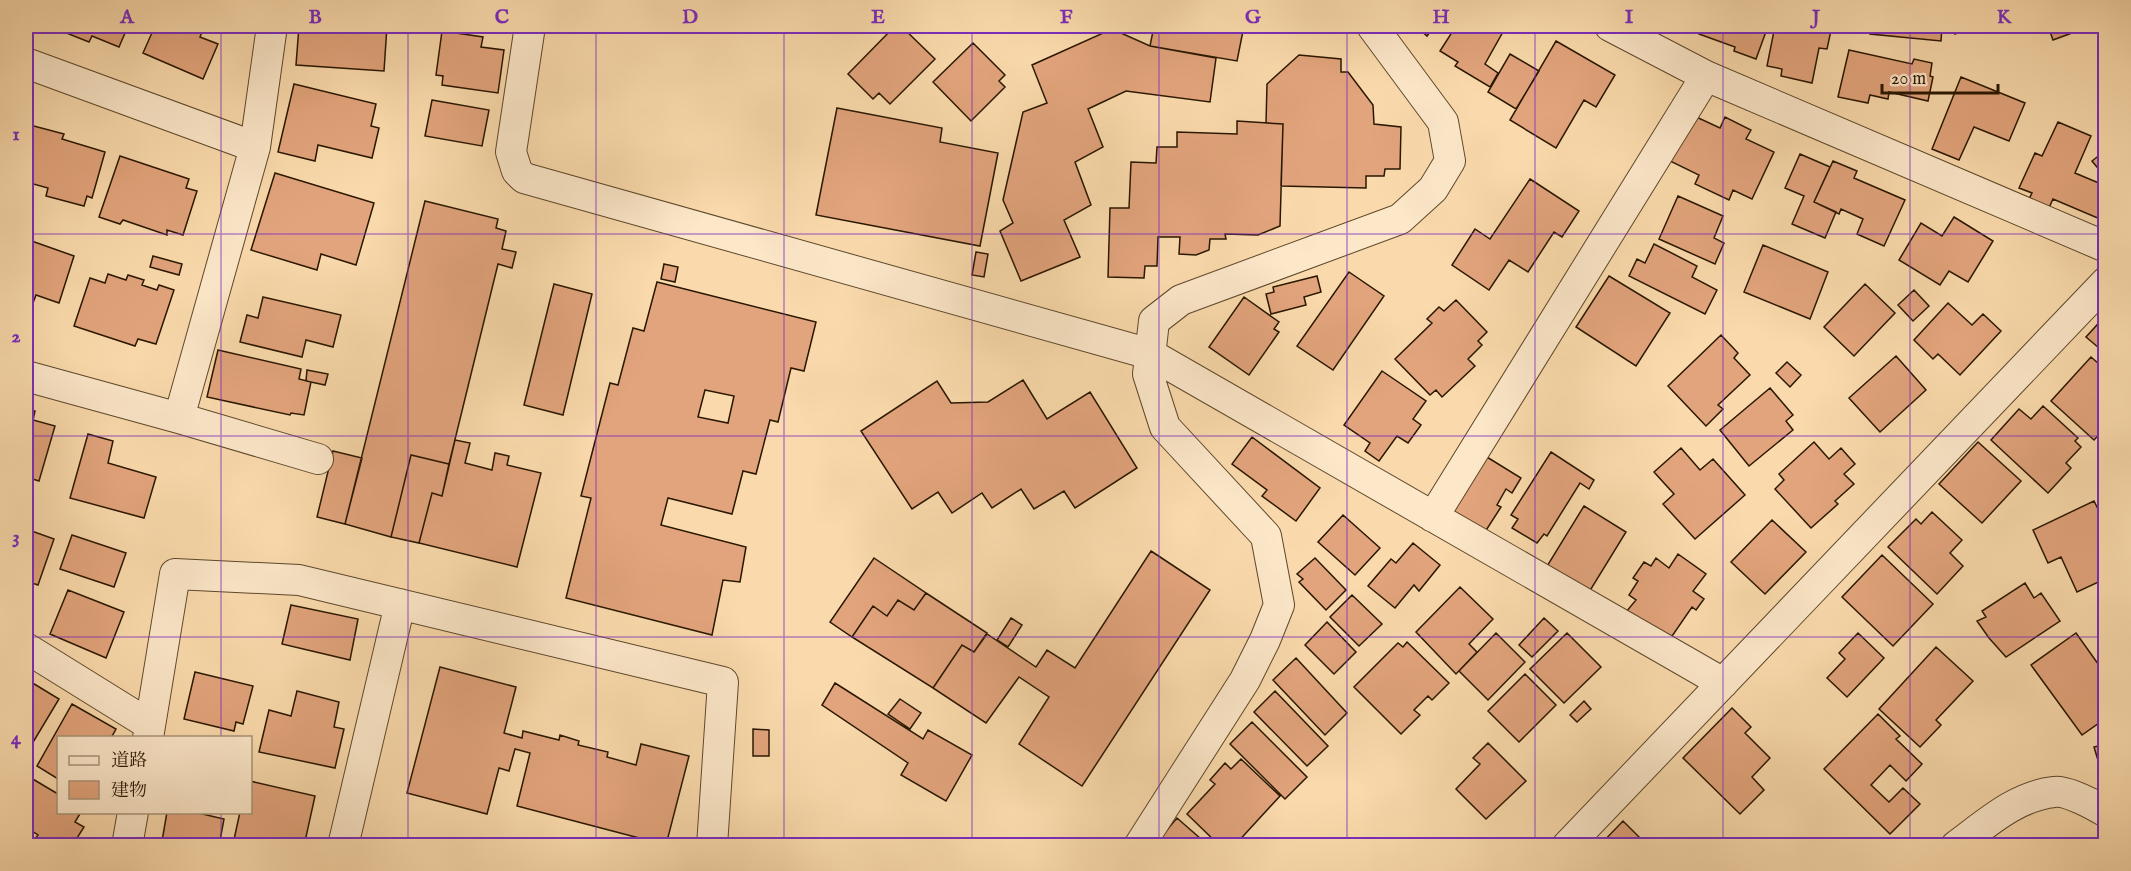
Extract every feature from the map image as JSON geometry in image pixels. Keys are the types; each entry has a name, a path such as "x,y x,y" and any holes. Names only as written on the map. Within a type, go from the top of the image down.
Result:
{"street":[{"path":"179,418 255,147 272,26"},
{"path":"530,26 511,152 517,171 524,178 1150,354 1723,683"},
{"path":"1138,846 1245,680 1279,605 1266,536 1165,428 1148,374 1154,321 1181,300 1400,219 1433,189 1450,161 1443,122 1372,26"},
{"path":"1610,26 1706,76 2106,247"},
{"path":"26,63 255,147"},
{"path":"1433,517 1706,76"},
{"path":"1567,846 2106,282"},
{"path":"26,376 318,459"},
{"path":"26,648 149,731 175,574 299,580 723,682 712,846"},
{"path":"343,846 400,604"},
{"path":"1956,846 2020,800 2056,791 2092,803 2106,812"},
{"path":"127,846 133,814"}],"building":[{"path":"49,26 128,26 119,47 92,36 89,42"},
{"path":"155,26 204,27 200,37 218,44 203,79 143,53"},
{"path":"299,26 387,26 384,71 296,65"},
{"path":"895,26 901,26 935,59 890,104 879,93 873,99 848,74"},
{"path":"1154,26 1244,26 1237,61 1150,46"},
{"path":"1416,26 1434,26 1427,36"},
{"path":"1456,26 1496,26 1504,30 1485,64 1498,73 1490,87 1455,66 1458,62 1440,51"},
{"path":"1702,26 1768,26 1756,59 1734,51 1735,47 1699,34"},
{"path":"1775,26 1832,26 1827,49 1819,48 1812,83 1781,76 1782,69 1767,66"},
{"path":"1871,26 1942,26 1941,41 1870,34"},
{"path":"1952,26 1975,26 1955,34"},
{"path":"2048,26 2091,26 2053,40"},
{"path":"1112,29 1150,46 1216,58 1210,102 1126,91 1088,109 1103,147 1075,162 1091,205 1064,220 1080,257 1021,281 1000,231 1013,223 1003,200 1023,112 1047,103 1032,65"},
{"path":"442,31 483,37 481,47 504,50 498,93 442,85 443,76 436,75"},
{"path":"1556,41 1615,75 1596,107 1584,100 1556,148 1510,120"},
{"path":"973,43 1005,75 999,81 1005,87 971,121 933,82"},
{"path":"1849,50 1912,64 1914,59 1932,63 1930,76 1933,77 1928,101 1889,92 1888,99 1870,95 1868,103 1838,97"},
{"path":"1510,54 1539,71 1516,109 1488,92"},
{"path":"1299,55 1341,59 1341,72 1348,72 1373,105 1374,124 1401,127 1400,169 1385,169 1384,176 1366,176 1366,188 1281,186 1283,124 1266,123 1267,84"},
{"path":"1961,77 2025,103 2009,141 1974,127 1959,160 1932,149"},
{"path":"294,84 376,104 371,126 379,128 372,158 318,145 315,161 278,152"},
{"path":"432,100 489,110 482,146 425,136"},
{"path":"837,108 942,128 940,142 998,153 980,246 816,215"},
{"path":"1692,115 1720,128 1725,117 1751,130 1746,139 1774,152 1752,199 1733,190 1729,200 1695,184 1699,175 1670,161"},
{"path":"1237,121 1283,124 1280,226 1258,235 1225,234 1226,239 1210,239 1209,250 1196,255 1179,254 1180,237 1158,237 1157,266 1145,266 1144,278 1108,277 1110,208 1129,208 1131,162 1156,163 1157,147 1177,147 1177,132 1237,134"},
{"path":"2058,122 2091,136 2075,173 2106,186 2106,206 2100,219 2053,199 2048,210 2028,201 2032,193 2019,188 2035,153 2042,156"},
{"path":"30,125 64,134 62,139 105,152 92,198 87,196 84,206 46,196 48,188 26,182 30,157 26,156 26,140"},
{"path":"2106,150 2106,178 2092,161"},
{"path":"1800,154 1830,167 1814,202 1836,212 1825,238 1792,224 1804,196 1785,188"},
{"path":"120,156 189,179 186,188 197,191 183,235 167,230 167,235 123,220 120,224 99,217"},
{"path":"1833,161 1857,171 1854,178 1905,200 1884,246 1857,234 1863,219 1841,209 1839,214 1814,202"},
{"path":"275,173 374,203 356,265 321,254 317,270 251,250"},
{"path":"1530,179 1579,211 1562,237 1554,232 1528,272 1509,260 1489,290 1452,265 1475,229 1490,239"},
{"path":"1678,196 1723,216 1714,238 1724,243 1715,264 1659,239"},
{"path":"425,201 498,219 496,228 506,231 502,249 516,252 512,268 498,264 449,464 411,455 391,537 345,524"},
{"path":"1954,217 1993,241 1968,282 1949,271 1940,285 1899,260 1921,223 1942,236"},
{"path":"26,239 74,256 59,303 36,295 33,303 26,300"},
{"path":"1654,244 1697,266 1692,277 1717,290 1705,314 1629,276 1637,259 1645,263"},
{"path":"1763,245 1828,272 1810,319 1744,292"},
{"path":"976,252 988,254 984,277 972,275"},
{"path":"153,256 182,264 179,275 150,267"},
{"path":"664,264 678,267 675,282 661,279"},
{"path":"1349,272 1384,296 1333,370 1297,346"},
{"path":"108,274 126,280 128,275 144,280 142,285 157,290 159,285 174,290 156,344 138,339 135,346 74,326 90,278 105,283"},
{"path":"1317,276 1321,292 1304,297 1306,305 1271,314 1266,294 1274,292 1273,287"},
{"path":"1609,276 1670,313 1636,366 1576,327"},
{"path":"657,282 816,322 804,371 791,368 778,422 770,420 756,474 743,471 732,514 668,498 661,525 746,547 740,582 723,580 712,635 566,598 591,498 581,496 610,383 618,385 633,328 644,331","holes":["705,390 734,396 728,423 698,417"]},
{"path":"554,284 592,294 563,415 524,405"},
{"path":"1865,284 1895,313 1854,356 1824,327"},
{"path":"1914,290 1929,306 1913,321 1898,305"},
{"path":"263,297 341,315 333,347 306,340 302,357 240,342 247,315 258,318"},
{"path":"1244,297 1279,322 1274,329 1279,332 1249,375 1209,347"},
{"path":"1456,300 1487,332 1478,341 1482,345 1468,359 1475,366 1442,397 1436,390 1430,395 1395,359 1432,323 1427,319 1439,307 1444,311"},
{"path":"1948,303 1972,325 1983,314 2001,331 1960,375 1938,354 1933,359 1914,340"},
{"path":"2106,315 2106,354 2086,337"},
{"path":"1721,335 1738,353 1734,358 1750,375 1718,405 1723,409 1706,426 1668,386"},
{"path":"218,350 301,369 299,379 311,382 304,415 291,413 290,415 207,397"},
{"path":"1896,356 1926,390 1880,432 1849,398"},
{"path":"2091,357 2106,370 2106,427 2094,440 2051,401"},
{"path":"1787,362 1801,375 1790,387 1776,373"},
{"path":"307,370 328,374 325,385 306,381"},
{"path":"1382,371 1426,401 1413,419 1421,425 1408,443 1397,436 1379,461 1365,451 1370,443 1344,425"},
{"path":"1023,380 1047,419 1090,392 1137,468 1075,508 1064,491 1034,509 1021,489 992,508 982,493 952,513 938,492 912,509 861,431 937,381 951,403 988,402"},
{"path":"1770,388 1793,415 1786,421 1793,430 1749,466 1720,430"},
{"path":"2043,406 2078,438 2075,441 2081,447 2066,463 2071,468 2048,493 1991,440 2019,409 2031,419"},
{"path":"26,409 35,411 33,420 55,426 39,481 26,477"},
{"path":"88,434 113,441 108,463 156,477 144,518 70,498"},
{"path":"1252,437 1320,488 1296,521 1262,496 1267,490 1232,464"},
{"path":"455,440 470,443 465,463 492,470 495,453 509,456 507,465 541,473 517,567 419,543 432,493 442,496"},
{"path":"1814,442 1829,459 1841,448 1855,464 1844,474 1854,484 1835,501 1838,504 1811,528 1775,489 1784,480 1779,474"},
{"path":"1978,442 2021,481 1982,523 1939,484"},
{"path":"1681,448 1700,470 1713,459 1745,495 1695,539 1663,504 1674,494 1654,472"},
{"path":"333,451 362,458 345,524 317,517"},
{"path":"1551,452 1594,480 1589,489 1580,483 1547,536 1544,534 1537,543 1512,528 1518,519 1511,515"},
{"path":"1482,454 1521,478 1512,493 1506,489 1497,505 1501,507 1485,532 1447,508"},
{"path":"411,455 449,464 442,496 432,493 419,543 391,537"},
{"path":"2094,501 2106,525 2106,550 2103,551 2106,556 2106,569 2101,571 2105,579 2077,592 2061,557 2048,563 2033,530"},
{"path":"1584,506 1626,532 1583,602 1541,576"},
{"path":"1932,512 1962,540 1950,553 1963,566 1937,594 1888,547 1916,519 1921,524"},
{"path":"1343,515 1380,548 1355,575 1318,542"},
{"path":"1772,520 1806,552 1765,594 1731,562"},
{"path":"26,529 54,539 38,585 26,581"},
{"path":"72,535 126,553 114,587 60,569"},
{"path":"1413,543 1440,565 1419,591 1414,585 1395,608 1368,586 1391,559 1396,563"},
{"path":"1151,551 1210,590 1082,786 1019,744 1049,697 1019,677 986,723 933,688 962,645 974,652 987,634 1036,667 1047,650 1075,668"},
{"path":"1678,554 1706,574 1693,591 1704,599 1696,610 1692,607 1668,642 1626,612 1636,600 1629,595 1638,581 1633,578 1644,562 1651,566 1656,558 1669,568"},
{"path":"1882,555 1933,604 1893,646 1842,597"},
{"path":"874,558 926,593 914,610 898,600 887,616 873,606 852,637 830,622"},
{"path":"1315,558 1346,590 1326,610 1299,582 1303,579 1297,574"},
{"path":"2025,583 2034,598 2041,593 2060,621 2006,657 1977,621 1986,617 1982,611"},
{"path":"1460,587 1493,619 1469,644 1477,652 1456,674 1416,632"},
{"path":"68,590 124,612 106,658 50,634"},
{"path":"926,593 987,633 974,652 962,645 933,688 852,637 873,606 887,616 898,600 914,610"},
{"path":"1352,595 1382,624 1359,646 1330,617"},
{"path":"291,605 358,619 350,660 282,644"},
{"path":"1011,618 1022,625 1008,647 997,640"},
{"path":"1544,618 1558,631 1532,657 1519,645"},
{"path":"1327,622 1356,652 1334,674 1305,645"},
{"path":"1496,633 1525,662 1488,700 1459,671"},
{"path":"1567,633 1601,667 1564,703 1530,669"},
{"path":"1858,633 1884,658 1847,697 1827,678 1845,659 1839,653"},
{"path":"2076,633 2106,675 2106,718 2082,735 2031,665"},
{"path":"1407,642 1449,683 1432,700 1428,696 1414,710 1420,715 1401,734 1354,687 1398,643 1403,647"},
{"path":"1936,647 1973,681 1936,720 1941,725 1920,747 1879,709"},
{"path":"1296,658 1347,713 1325,735 1273,680"},
{"path":"440,667 516,687 504,733 522,738 523,731 559,740 560,735 579,741 578,745 608,752 607,757 636,765 641,744 689,756 666,845 517,806 530,753 515,749 509,771 499,768 487,814 407,793"},
{"path":"195,672 253,686 243,724 236,722 234,731 184,719"},
{"path":"1525,674 1556,705 1519,742 1488,711"},
{"path":"26,679 59,699 26,754"},
{"path":"835,683 923,739 928,730 972,755 946,801 901,775 908,763 822,705"},
{"path":"297,691 339,702 334,727 344,729 335,768 259,752 269,710 291,716"},
{"path":"1275,691 1328,746 1307,766 1254,712"},
{"path":"900,699 921,713 910,729 888,714"},
{"path":"1584,701 1591,709 1577,722 1570,715"},
{"path":"72,704 116,729 112,736 57,736 57,778 37,766"},
{"path":"1732,708 1751,727 1745,733 1770,758 1752,777 1764,790 1740,814 1683,758"},
{"path":"1878,714 1900,736 1896,739 1922,764 1906,781 1890,765 1871,785 1889,802 1903,788 1920,804 1890,834 1824,769"},
{"path":"1252,722 1307,777 1285,799 1230,744"},
{"path":"753,729 769,730 769,756 753,756"},
{"path":"1488,743 1526,781 1486,819 1456,789 1480,764 1473,758"},
{"path":"2106,744 2106,787 2094,747"},
{"path":"1241,759 1280,796 1234,846 1220,846 1187,814 1215,784 1210,780 1225,763 1231,769"},
{"path":"26,775 57,793 57,814 80,814 75,822 84,827 72,846 35,846 32,843 38,835 26,827"},
{"path":"252,781 315,796 304,846 233,844 240,814 252,814"},
{"path":"167,814 203,814 224,819 219,846 171,846 171,843 162,841"},
{"path":"1177,818 1209,846 1159,846 1156,843"},
{"path":"1623,821 1648,846 1599,846"}]}
